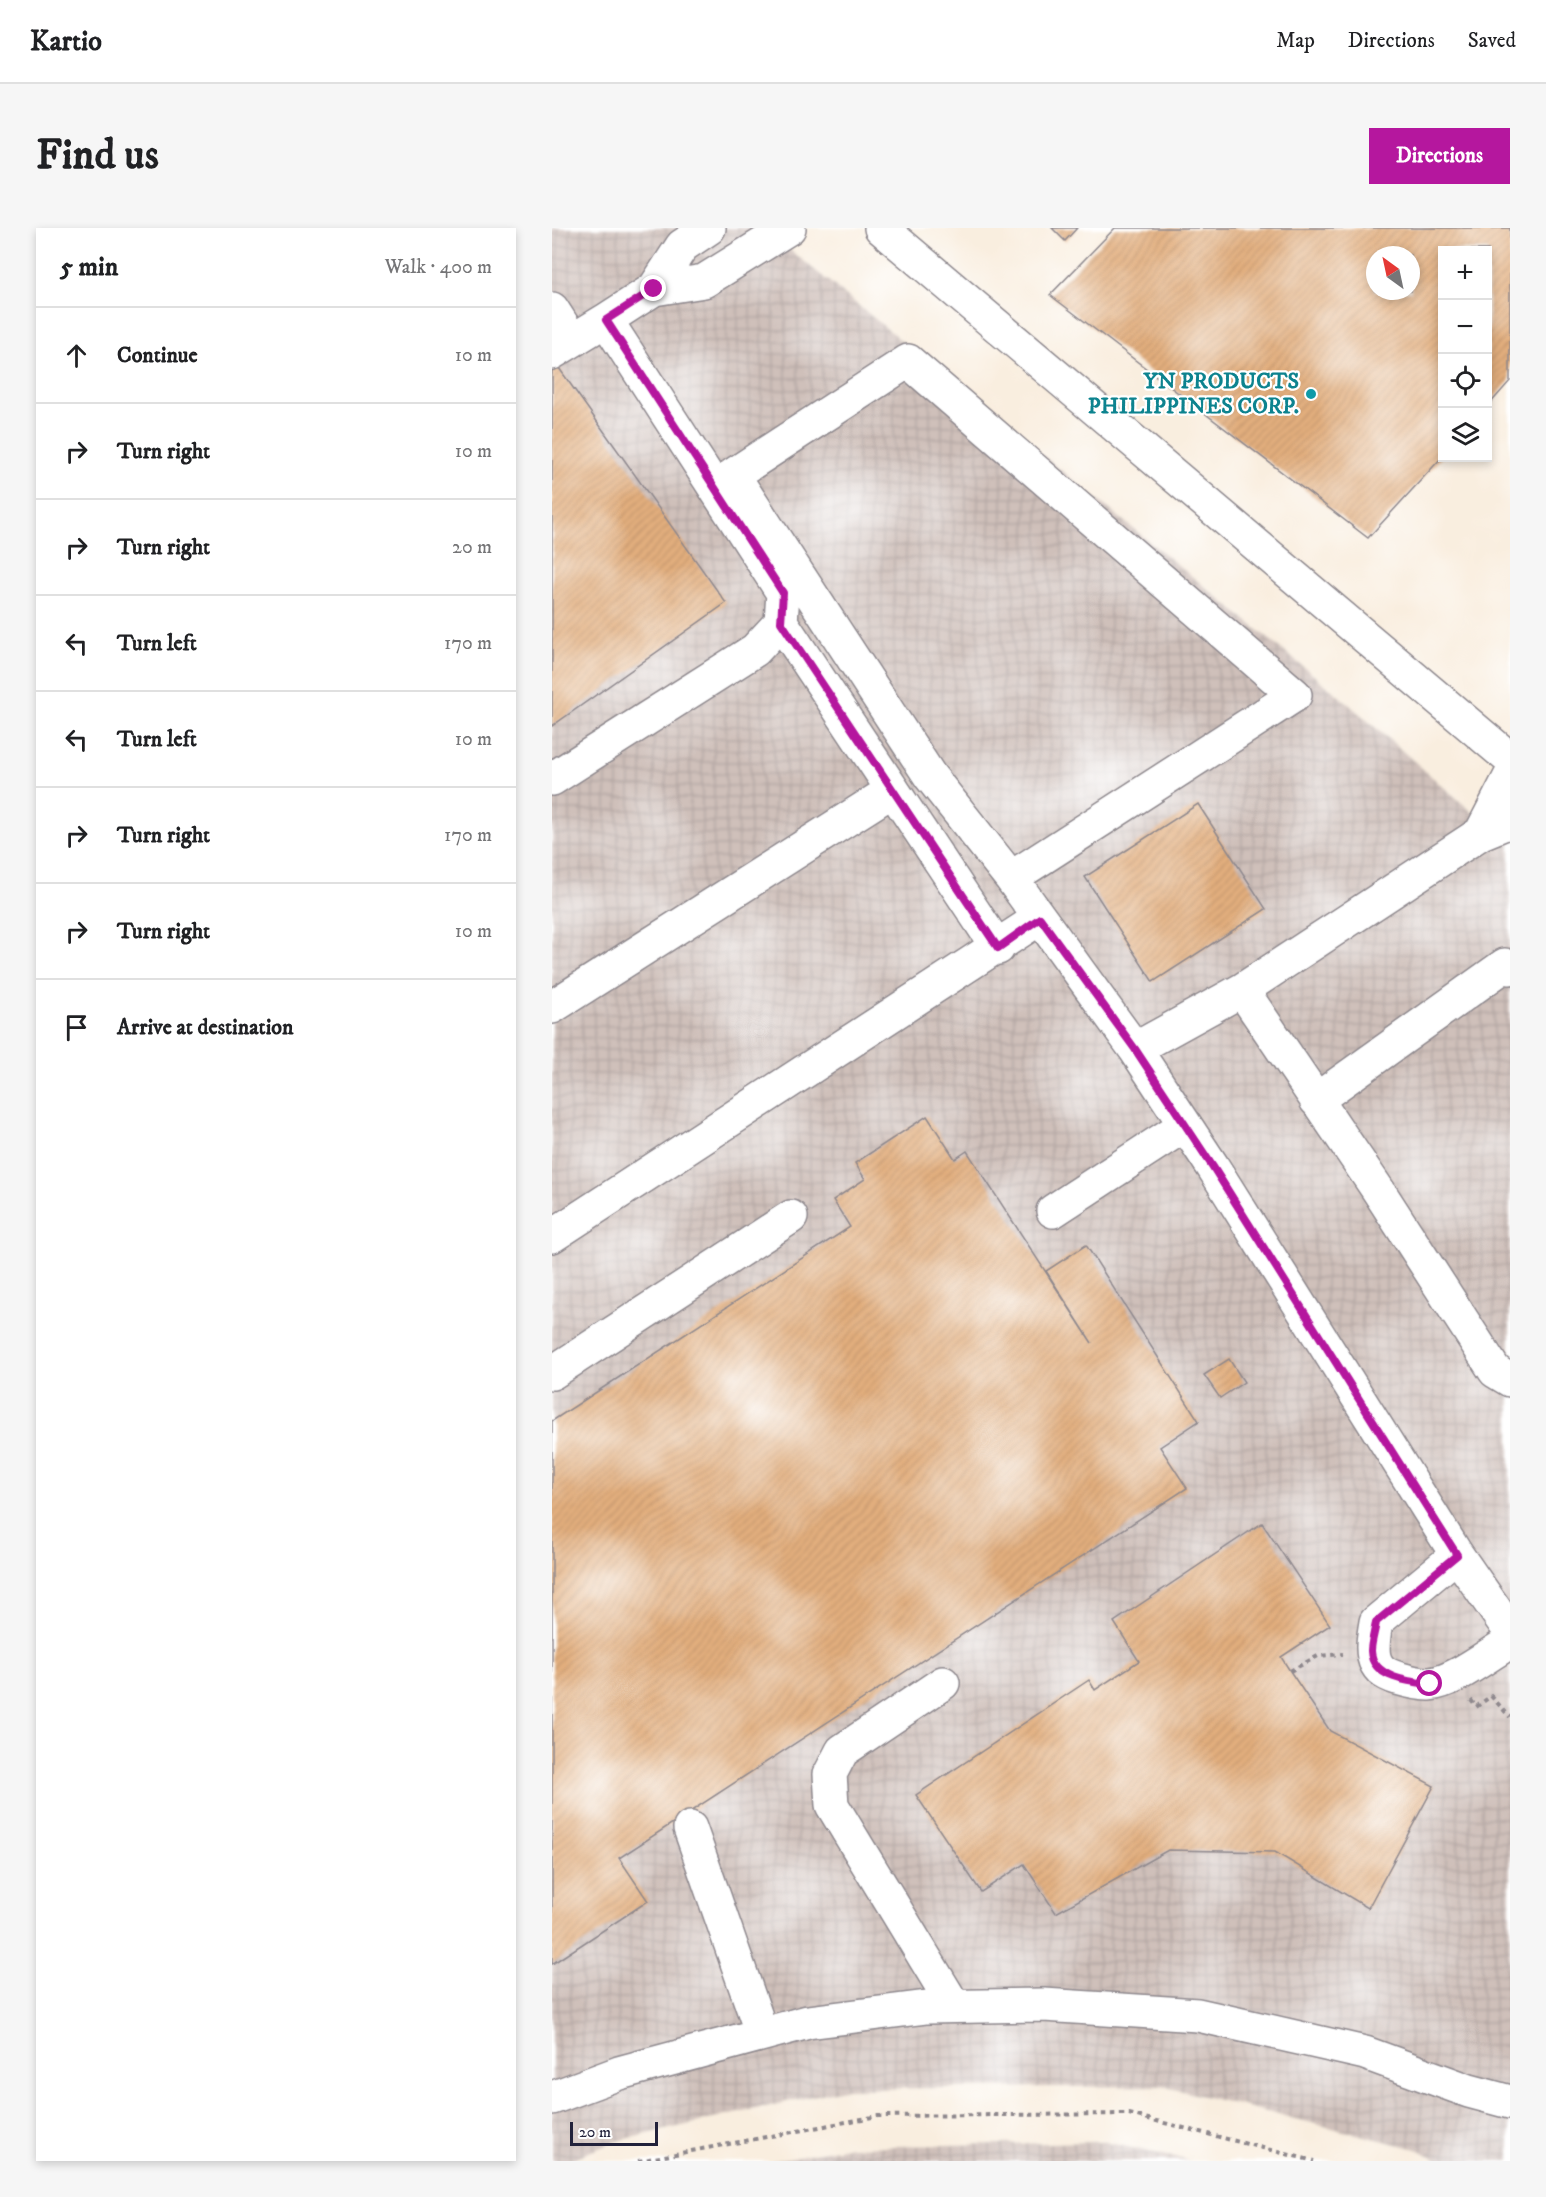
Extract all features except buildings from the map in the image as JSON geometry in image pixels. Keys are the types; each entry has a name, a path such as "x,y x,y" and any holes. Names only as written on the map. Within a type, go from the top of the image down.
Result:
{"street":[{"path":"654,289 682,246 709,228"},
{"path":"552,309 562,347 654,289 704,281 789,228"},
{"path":"881,228 1510,759"},
{"path":"606,320 783,593 781,622 998,948"},
{"path":"1011,878 1295,695 908,361 733,475 930,776 1011,878 1135,1049 1457,1555 1510,1631"},
{"path":"552,779 755,650 781,622"},
{"path":"1135,1049 1242,990 1496,827 1510,777"},
{"path":"552,1007 893,790"},
{"path":"552,1236 998,948 1040,918"},
{"path":"1316,1100 1506,965 1510,968"},
{"path":"1242,990 1495,1371 1510,1380"},
{"path":"1053,1211 1185,1125"},
{"path":"552,1373 791,1217"},
{"path":"1457,1555 1376,1622 1371,1653 1376,1665 1390,1676 1430,1684 1454,1675 1510,1642"},
{"path":"942,1683 842,1751 830,1774 832,1805 954,2006"},
{"path":"690,1828 762,2034"},
{"path":"552,2098 619,2073 808,2022 927,2007 1044,2005 1198,2014 1365,2054 1469,2091 1510,2102"}],"path":[{"path":"638,2161 878,2116 1129,2114 1314,2161"}],"shaded area":[{"path":"552,228 763,228 1344,700 1510,845 1510,2161 1441,2161 1417,2149 1162,2086 843,2089 617,2141 566,2161 552,2161"},
{"path":"1105,2142 1191,2161 772,2161 847,2147"}],"place":[{"name":"YN PRODUCTS PHILIPPINES CORP.","path":"1311,394"}],"route":[{"path":"654,289 606,320 783,593 781,622 998,948 1040,918 1135,1049 1213,1167 1457,1555 1376,1622 1371,1653 1376,1665 1390,1676 1430,1684"}]}
